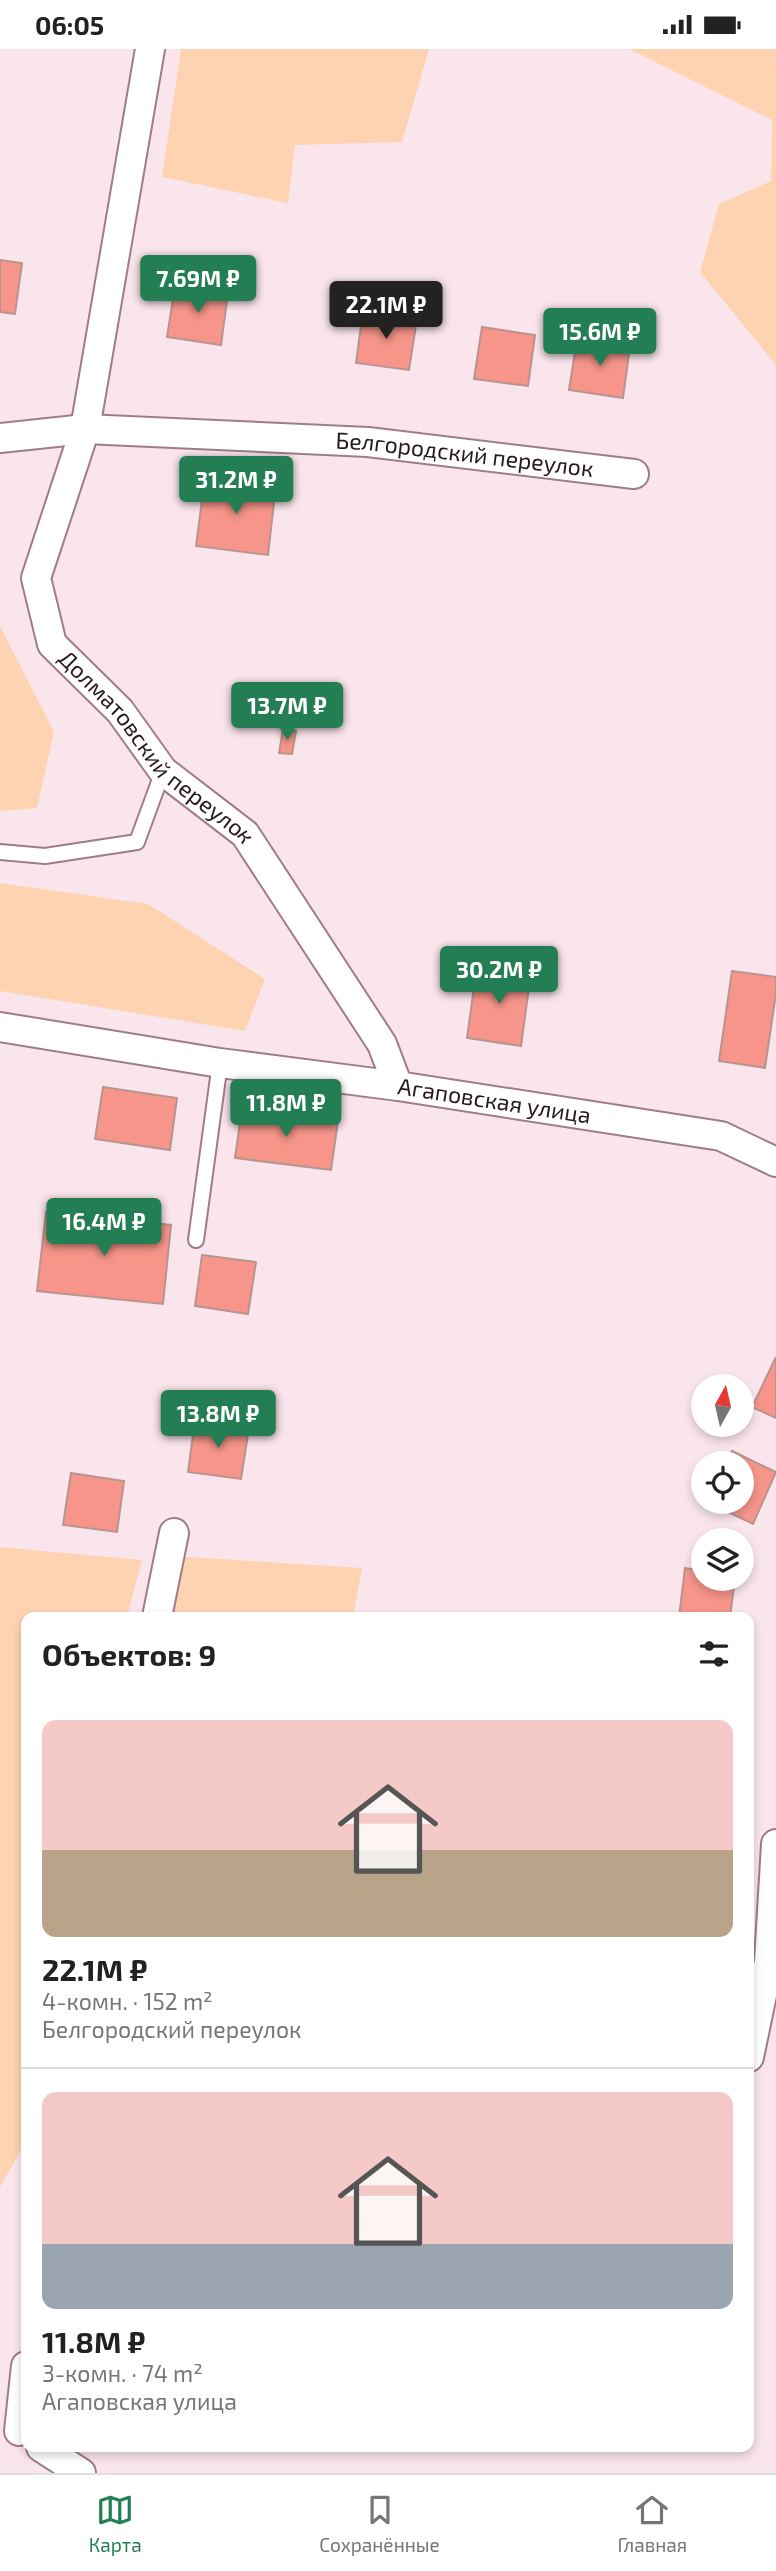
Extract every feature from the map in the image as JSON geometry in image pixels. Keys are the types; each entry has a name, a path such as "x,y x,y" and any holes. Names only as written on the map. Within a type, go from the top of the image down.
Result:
{"street":[{"name":"Долматовский переулок","path":"150,49 85,429 36,578 52,644 120,711 163,771 245,834 382,1044 398,1086"},
{"name":"Белгородский переулок","path":"0,438 85,429 368,442 634,474"},
{"name":"Агаповская улица","path":"0,1027 220,1063 398,1086 721,1136 776,1162"},
{"path":"158,1612 174,1533"},
{"path":"754,2030 767,1960 776,1844"},
{"path":"48,2452 81,2473"}],"lane":[{"path":"0,852 45,856 137,842 163,771"},
{"path":"196,1240 220,1063"}],"shaded area":[{"path":"181,49 429,49 402,142 295,145 288,203 162,177"},
{"path":"629,49 776,49 776,365 700,272 719,204 771,181 772,120"},
{"path":"0,626 54,732 37,808 0,811"},
{"path":"0,883 148,904 265,979 245,1031 0,991"},
{"path":"0,1547 142,1560 128,1612 21,1612 21,2150 0,2187"},
{"path":"171,1556 362,1568 354,1612 161,1612"}],"building":[{"path":"0,260 22,263 15,314 0,312"},
{"path":"175,286 228,293 221,345 167,337"},
{"path":"363,311 417,319 409,370 356,363"},
{"path":"482,327 535,335 528,386 474,379"},
{"path":"577,339 630,346 623,398 569,390"},
{"path":"205,477 276,485 268,555 196,546"},
{"path":"283,729 296,731 292,754 279,753"},
{"path":"477,966 531,973 521,1046 467,1038"},
{"path":"732,971 776,977 765,1068 719,1061"},
{"path":"103,1087 177,1098 170,1150 95,1139"},
{"path":"242,1108 338,1121 331,1170 235,1158"},
{"path":"46,1212 171,1225 163,1304 37,1291"},
{"path":"202,1255 256,1262 248,1314 195,1306"},
{"path":"776,1357 776,1418 754,1408"},
{"path":"195,1420 249,1428 241,1479 188,1472"},
{"path":"754,1462 776,1472 753,1524 732,1514 754,1514"},
{"path":"71,1473 124,1481 117,1532 63,1525"},
{"path":"685,1568 691,1569 691,1591 733,1591 731,1612 680,1612"}]}
